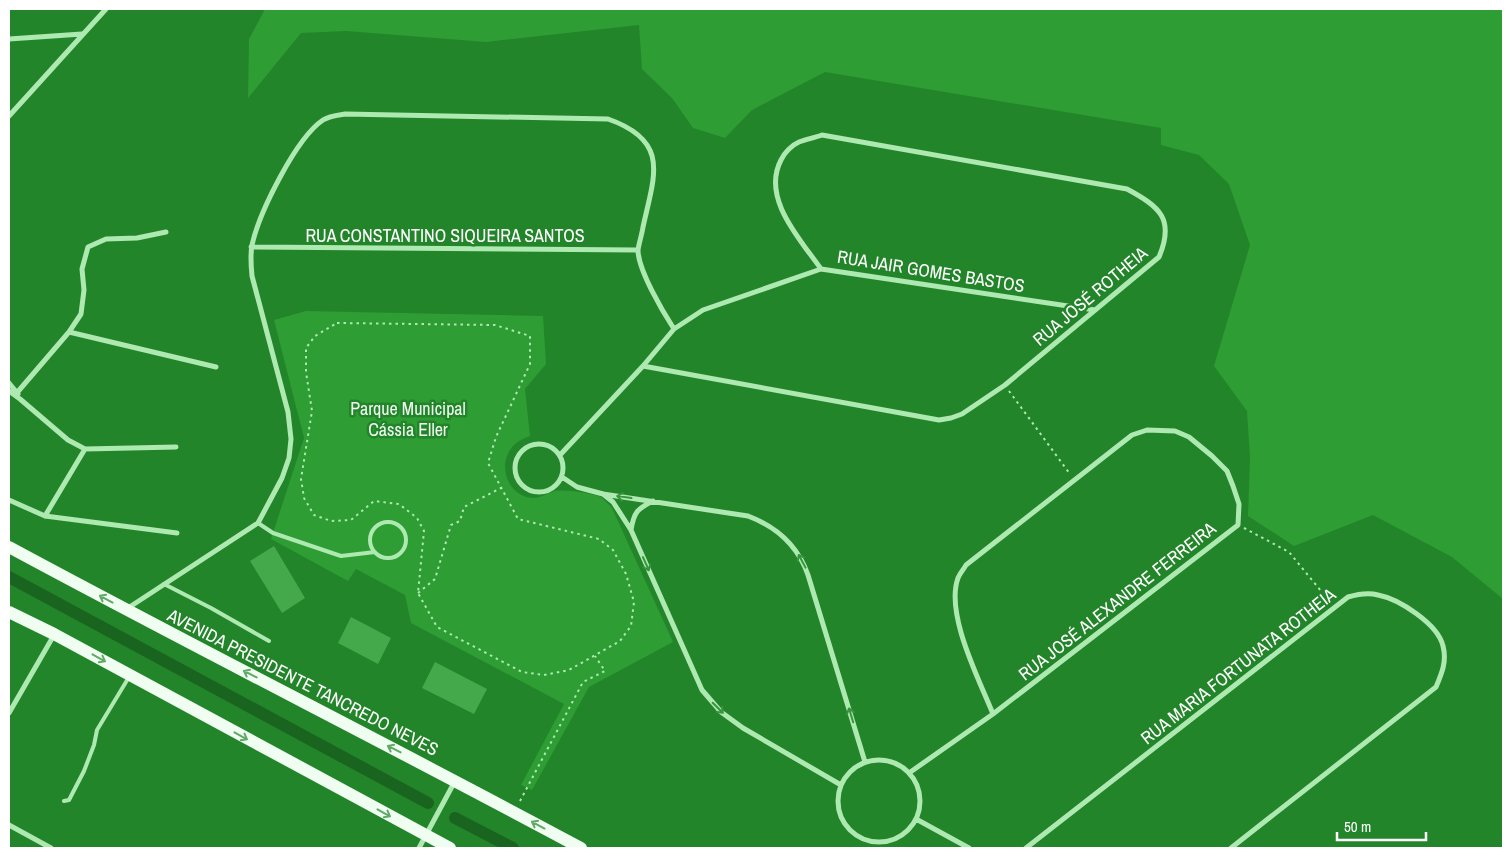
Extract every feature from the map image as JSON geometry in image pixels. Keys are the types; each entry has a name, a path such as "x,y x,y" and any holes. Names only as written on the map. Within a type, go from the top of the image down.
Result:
{"main road":[{"name":"AVENIDA PRESIDENTE TANCREDO NEVES","path":"9,547 125,610 455,780 581,848"},
{"path":"9,612 54,634 450,848"}],"street":[{"path":"9,116 106,9"},
{"path":"9,39 83,34"},
{"path":"125,610 258,523 282,478 289,458 291,439 288,412 252,276 251,247 258,220 290,160 309,132 325,118 345,114 608,118 623,124 644,141 653,155 655,172 638,250 644,270 662,311 674,329"},
{"name":"RUA JOSÉ ROTHEIA","path":"643,366 938,420 952,418 962,414 1005,386 1159,257 1166,242 1166,228 1160,212 1148,200 1127,189 822,135 798,142 784,154 774,180 775,193 785,216 821,269"},
{"path":"17,395 81,314 84,290 82,269 88,246 106,239 138,238 166,232"},
{"name":"RUA CONSTANTINO SIQUEIRA SANTOS","path":"251,247 638,250"},
{"name":"RUA JAIR GOMES BASTOS","path":"560,455 643,366 674,329 702,310 821,269 1096,310"},
{"path":"68,332 216,367"},
{"path":"9,383 17,395"},
{"path":"9,391 17,395 68,440 85,449 176,447"},
{"name":"RUA JOSÉ ALEXANDRE FERREIRA","path":"909,773 993,714 1238,525 1239,504 1227,471 1189,437 1175,431 1147,430 1132,434 1075,481 966,565 958,576 955,589 955,609 960,630 993,714"},
{"path":"533,444 543,444 553,448 560,455 564,466 562,477 557,486 549,491 539,493 529,491 521,485 516,476 515,466 518,456 524,449 533,444"},
{"path":"45,516 85,449"},
{"path":"562,477 577,487 603,494 748,516 764,522 776,530 797,551 804,562 865,762"},
{"path":"603,494 613,502 632,530 702,690 721,712 743,728 841,785"},
{"path":"9,500 45,516 177,533"},
{"path":"632,530 634,516 639,508 653,501"},
{"name":"RUA MARIA FORTUNATA ROTHEIA","path":"1026,848 1348,597 1364,593 1378,594 1398,602 1431,625 1443,644 1444,666 1436,686 1231,848"},
{"path":"9,712 54,634"},
{"path":"877,760 889,761 900,765 909,773 917,787 920,803 916,819 910,828 896,838 880,842 869,841 856,836 846,826 839,813 838,799 841,785 850,771 865,762 877,760"},
{"path":"419,848 455,780"},
{"path":"916,819 969,848"},
{"path":"9,825 51,848"},
{"path":"867,848 869,841"}],"lane":[{"path":"258,523 274,533 341,556 375,552 390,558 401,552 406,541 403,530 393,522 386,522 376,526 371,536 372,547 375,552"},
{"path":"164,584 269,641"},
{"path":"64,801 69,800 91,754 97,730 130,675"}],"path":[{"path":"337,323 495,325 530,336 530,364 496,437 488,463 501,488 518,519 599,539 613,550 626,574 634,602 630,626 620,641 569,670 544,675 522,672 437,627 418,593 424,531 417,518 399,504 374,501 351,520 331,521 314,515 304,498 301,479 312,412 306,372 306,348 315,336 337,323"},
{"path":"1005,386 1075,481"},
{"path":"418,593 435,579 451,525 460,521 464,507 501,488"},
{"path":"1238,525 1289,552 1335,607"},
{"path":"514,812 583,682 605,671 595,656"}],"green space":[{"path":"265,9 1503,9 1503,599 1452,557 1373,515 1294,546 1248,516 1250,458 1247,411 1214,366 1250,245 1229,184 1199,155 1161,145 1161,128 825,72 752,110 725,138 693,128 672,98 642,69 639,25 486,42 346,31 301,33 248,98 249,39"},
{"name":"Parque Municipal Cássia Eller","path":"306,311 543,316 546,364 525,389 530,436 516,443 509,452 505,463 507,477 514,489 526,497 536,498 555,491 564,491 592,494 601,497 612,508 673,642 589,687 532,790 521,785 564,704 411,623 405,595 356,569 348,581 271,539 304,438 274,320"}],"building":[{"path":"274,546 305,598 282,613 250,561"},
{"path":"351,617 391,638 378,664 338,643"},
{"path":"435,662 487,689 474,714 422,688"}],"waterway":[{"path":"9,577 428,803"},
{"path":"455,818 513,848"}]}
